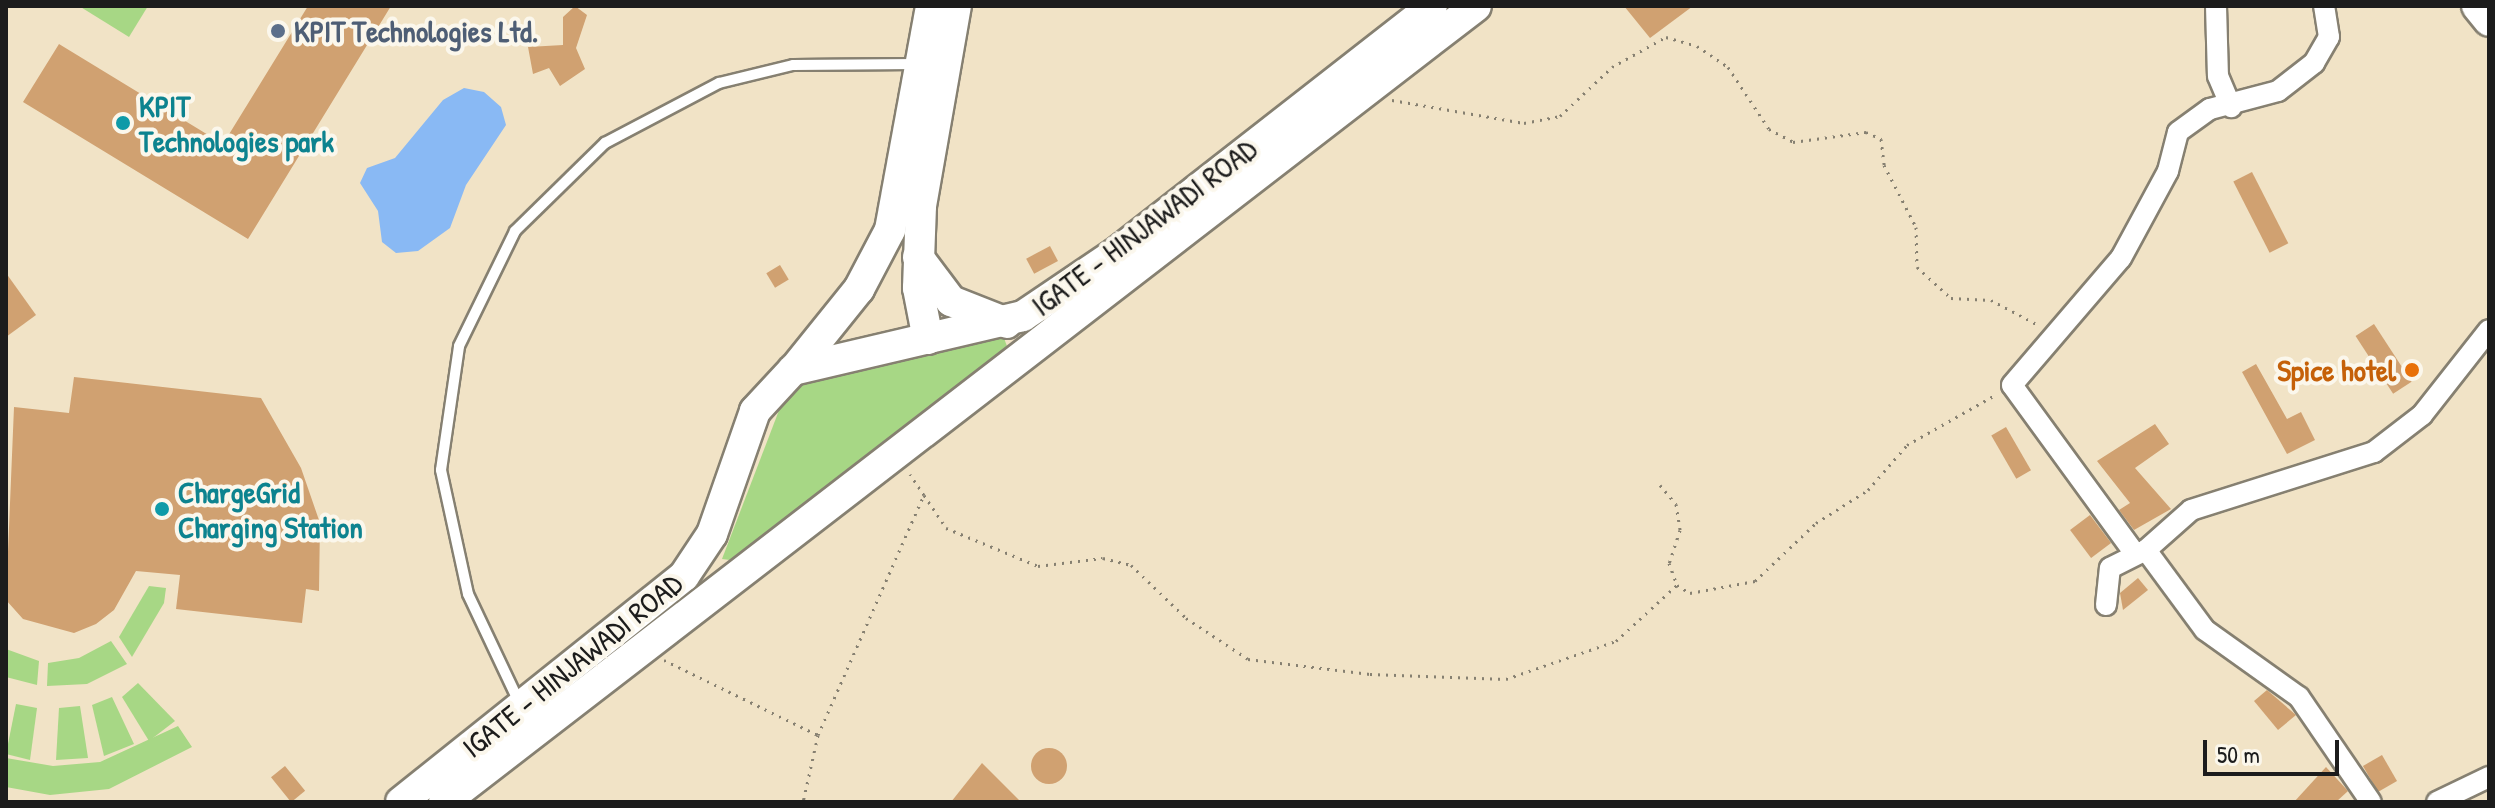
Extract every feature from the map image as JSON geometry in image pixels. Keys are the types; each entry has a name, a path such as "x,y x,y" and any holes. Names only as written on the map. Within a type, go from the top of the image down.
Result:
{"main road":[{"path":"928,339 917,255 933,66 931,6"},
{"path":"793,370 880,255 933,66 956,6"},
{"name":"IGATE - HINJAWADI ROAD","path":"444,802 1373,87 1391,56 1432,6"},
{"name":"IGATE - HINJAWADI ROAD","path":"401,802 664,596 702,554 755,411 793,370 1010,323 1115,254 1391,56 1476,6"},
{"path":"2477,6 2489,21"},
{"path":"917,255 951,301 1010,323"},
{"path":"702,554 724,584"}],"street":[{"path":"2216,6 2218,76 2231,107"},
{"path":"2324,6 2329,37 2314,63 2278,91 2231,107 2210,109 2178,132 2168,171 2121,258 2048,347 2012,385 2205,630 2299,697 2371,802"},
{"path":"2106,605 2110,568 2140,550 2191,510 2374,452 2422,415 2489,330"},
{"path":"2437,802 2470,794 2489,777"}],"lane":[{"path":"522,707 477,621 441,470 459,346 515,231 605,143 719,83 806,64 933,66"}],"path":[{"path":"1373,87 1395,102 1524,123 1560,116 1612,67 1666,37 1697,46 1728,67 1769,129 1793,142 1866,132 1881,139 1884,165 1916,227 1917,267 1951,298 1991,300 2040,326 2048,347"},
{"path":"1660,485 1678,517 1669,563 1677,585 1690,593 1755,581 1816,523 1868,490 1907,445 2012,385"},
{"path":"897,453 946,528 1038,566 1103,558 1131,565 1186,618 1248,659 1370,674 1506,679 1616,641 1677,585"},
{"path":"803,802 818,735 924,495"},
{"path":"643,647 818,735"}],"green space":[{"path":"79,6 148,6 129,37"},
{"path":"1004,338 1008,349 738,561 722,559 786,392 857,359"},
{"path":"149,586 166,588 164,603 132,657 119,637"},
{"path":"111,641 127,664 87,684 47,686 48,663 79,658"},
{"path":"6,649 39,661 37,685 6,677"},
{"path":"138,683 175,721 149,741 122,697"},
{"path":"112,697 134,744 104,756 92,705"},
{"path":"16,704 37,708 30,760 6,754"},
{"path":"80,706 88,758 56,760 59,708"},
{"path":"178,726 192,747 109,789 50,795 6,787 6,758 53,766 100,762"}],"water":[{"path":"464,88 484,92 501,107 506,125 466,185 450,228 418,251 396,253 382,242 378,211 360,183 367,168 395,158 443,100"}],"building":[{"name":"KPIT Technologies park","path":"308,6 391,6 248,239 23,102 59,44 223,144"},
{"path":"575,6 587,15 576,48 585,69 560,86 549,68 533,74 528,47 563,45 563,17"},
{"path":"1624,6 1693,6 1650,38"},
{"path":"2252,172 2288,243 2270,253 2233,182"},
{"path":"1050,246 1058,261 1034,274 1026,259"},
{"path":"780,265 789,280 775,288 766,273"},
{"path":"6,273 36,315 6,337"},
{"path":"2374,324 2412,382 2393,394 2356,336"},
{"path":"2256,364 2287,419 2301,412 2315,440 2287,454 2242,372"},
{"name":"ChargeGrid Charging Station","path":"74,377 261,398 301,468 320,523 319,591 306,589 302,623 176,609 180,575 136,571 114,610 96,624 74,633 23,619 6,600 14,407 69,413"},
{"path":"2155,424 2169,444 2135,468 2171,509 2134,530 2119,510 2130,503 2097,461"},
{"path":"2006,427 2031,470 2016,479 1991,436"},
{"path":"2090,515 2111,543 2091,558 2070,530"},
{"path":"2138,578 2148,590 2123,610 2120,593"},
{"path":"2267,690 2296,715 2278,730 2254,701"},
{"path":"1049,748 1062,753 1067,766 1062,779 1049,784 1036,779 1031,766 1036,753"},
{"path":"2382,755 2397,781 2378,792 2363,766"},
{"path":"982,763 1021,802 951,802"},
{"path":"285,766 305,791 291,802 271,777"},
{"path":"2326,767 2348,791 2336,802 2294,802"}],"place":[{"name":"KPIT Technologies Ltd.","path":"278,31"},
{"name":"KPIT Technologies park","path":"123,123"},
{"name":"Spice hotel","path":"2412,370"},
{"name":"ChargeGrid Charging Station","path":"162,509"}]}
